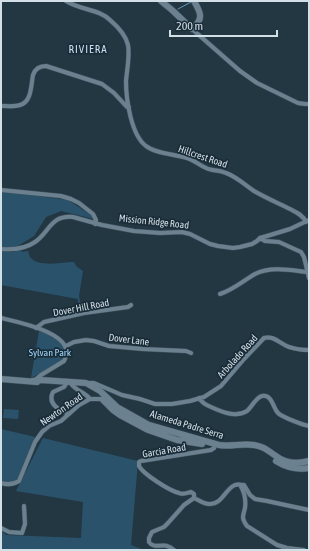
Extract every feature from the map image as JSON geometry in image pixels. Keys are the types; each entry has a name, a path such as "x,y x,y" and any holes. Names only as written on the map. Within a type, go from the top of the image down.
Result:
{"street":[{"name":"Hillcrest Road","path":"66,1 77,7 98,12 107,17 115,24 126,40 128,46 126,83 129,107 139,139 154,150 189,158 207,168 226,172 266,198 296,212 308,221"},
{"path":"161,1 232,65 248,77 298,103 309,104"},
{"path":"192,29 199,23 200,18 199,10 194,1"},
{"path":"1,106 18,106 24,104 29,98 34,71 38,68 46,66 102,84 114,93 127,107 129,107"},
{"path":"1,190 61,196 71,199 79,203 93,214 96,220 95,224"},
{"name":"Mission Ridge Road","path":"1,249 18,249 30,245 40,237 54,221 63,217 73,217 95,224 116,228 160,233 182,232 190,234 210,244 225,247 247,246 257,242 260,238 286,231 308,221"},
{"path":"260,238 265,241 279,242 300,251 304,258 309,278"},
{"path":"220,294 232,290 258,273 270,269 307,272"},
{"name":"Dover Hill Road","path":"36,328 44,322 84,313 128,307 131,305"},
{"path":"1,318 48,332 66,346 66,360 40,375 34,381"},
{"name":"Arbolado Road","path":"86,383 94,382 120,395 155,404 175,404 210,394 221,386 264,338 272,338 295,349 309,350"},
{"name":"Dover Lane","path":"66,346 77,341 89,340 109,346 149,350 186,351 191,353"},
{"name":"Alameda Padre Serra","path":"1,379 80,386 90,389 103,399 120,416 148,430 177,440 222,449 253,445"},
{"name":"Alameda Padre Serra","path":"34,381 41,380 86,383 100,391 117,408 152,426 219,445 253,445"},
{"path":"69,385 54,391 51,399 55,406 69,414"},
{"name":"Newton Road","path":"69,385 88,396 90,399"},
{"path":"199,398 204,404 229,414 245,412 259,397 265,396 270,399 276,411 309,426"},
{"name":"Newton Road","path":"1,483 10,485 19,481 38,438 47,428 61,421 79,405 90,399 103,399"},
{"path":"253,445 266,448 286,462 295,463 309,461"},
{"path":"253,445 263,450 281,464 295,468 309,468"},
{"name":"Garcia Road","path":"194,498 195,496 191,492 184,494 177,493 151,478 138,466 141,461 211,450 214,448"},
{"path":"174,550 167,545 152,545 149,540 150,536 154,531 168,523 184,505 194,498 206,504 214,504 237,485 244,485 250,495 255,499 309,510"},
{"path":"240,485 244,492 245,504 242,517 247,526 280,546 304,550"},
{"path":"1,528 9,532 22,533 25,524 24,506"}],"green space":[{"path":"1,191 68,200 98,220 61,211 46,217 34,236 16,247 1,247"},
{"path":"21,250 22,252 28,251 30,257 39,262 51,264 74,262 76,266 83,271 79,296 82,304 82,311 78,312 78,299 1,285 1,252"},
{"name":"Sylvan Park","path":"39,331 54,338 66,350 62,362 31,378"},
{"path":"4,409 19,410 18,419 3,418"},
{"path":"1,429 35,437 19,477 11,483 1,482"},
{"path":"43,438 138,461 131,545 144,550 1,550 1,531 6,535 81,538 83,502 16,491"}],"waterway":[{"path":"178,9 191,2 192,3"}],"district":[{"name":"RIVIERA","path":"88,49"}]}
